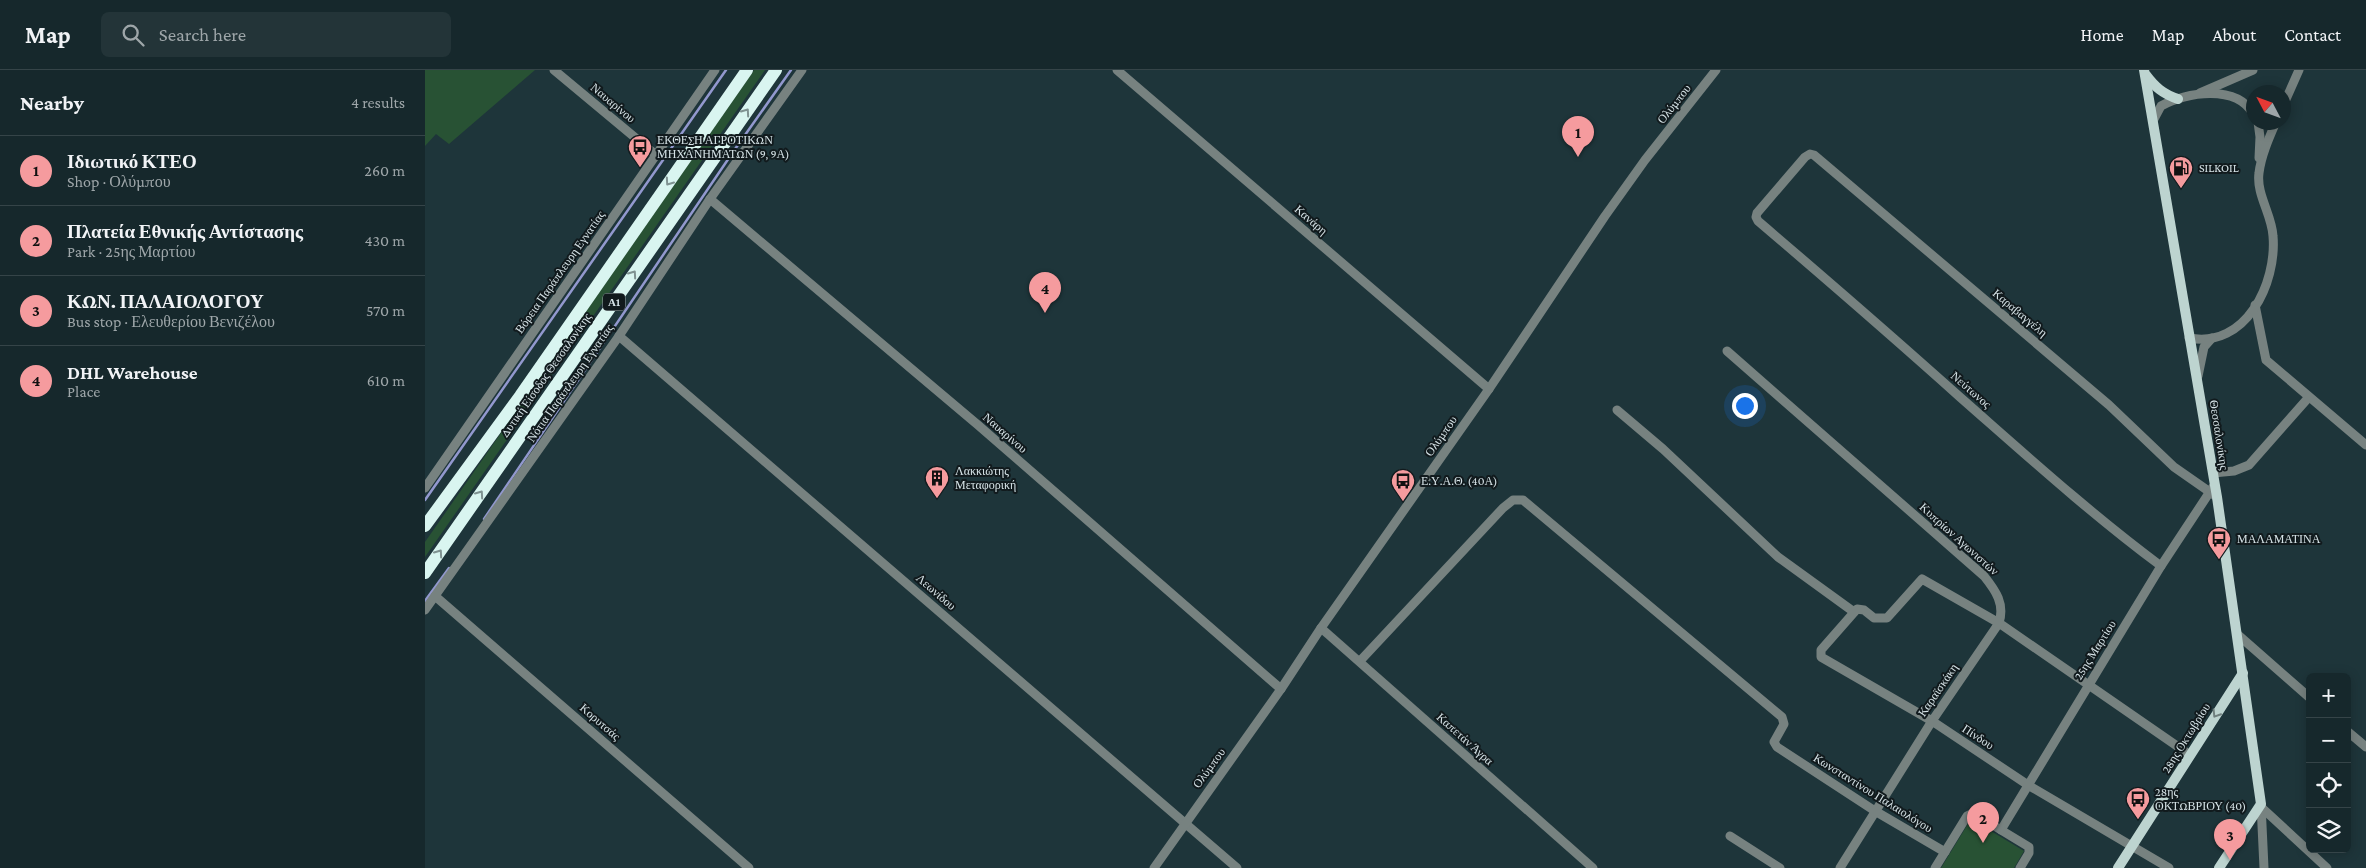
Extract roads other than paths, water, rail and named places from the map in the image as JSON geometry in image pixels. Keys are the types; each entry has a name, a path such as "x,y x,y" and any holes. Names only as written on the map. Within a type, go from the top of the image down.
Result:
{"highway":[{"name":"Δυτική Είσοδος Θεσσαλονίκης","path":"425,526 520,396 747,70"},
{"name":"Δυτική Είσοδος Θεσσαλονίκης","path":"425,573 775,70"}],"main road":[{"path":"2144,72 2155,87 2165,94 2178,99"},
{"name":"Θεσσαλονίκης","path":"2144,72 2213,473 2214,491 2243,673 2261,806"},
{"name":"28ης Οκτωβρίου","path":"2118,868 2243,673"},
{"path":"2219,868 2261,806"}],"street":[{"name":"Ναυαρίνου","path":"554,70 656,155"},
{"name":"Βόρεια Παράπλευρη Εγνατίας","path":"425,488 715,70"},
{"name":"Νότια Παράπλευρη Εγνατίας","path":"425,610 619,336 710,199 802,70"},
{"name":"Κανάρη","path":"1117,70 1489,389"},
{"name":"Ολύμπου","path":"1154,868 1489,389 1641,165 1717,70"},
{"path":"2194,96 2253,70"},
{"path":"2291,88 2299,70"},
{"path":"2153,121 2161,106 2178,99 2194,96 2221,94 2233,96 2246,106"},
{"path":"2189,338 2222,336 2235,328 2255,305 2271,274 2274,259 2273,233 2260,189 2259,130"},
{"path":"2259,174 2273,130"},
{"name":"Καραβαγγέλη","path":"1767,229 1757,219 1756,215 1805,157 1810,154 1814,155 2109,405 2174,467 2214,491"},
{"name":"Ναυαρίνου","path":"710,199 978,425 1281,689"},
{"name":"Νεύτωνος","path":"1767,229 2119,535 2161,566"},
{"path":"2255,305 2265,359 2366,445"},
{"name":"Λεωνίδου","path":"619,336 1237,868"},
{"path":"2197,380 2204,348 2212,338"},
{"name":"Κυπρίων Αγωνιστών","path":"1727,351 1984,576 2001,602 1999,623"},
{"path":"2213,473 2234,471 2249,465 2309,397"},
{"path":"1617,410 1663,449 1778,557 1854,612 1862,608 1874,618 1883,620 1890,616 1918,581 1924,579 1999,623 2190,755"},
{"name":"25ης Μαρτίου","path":"2001,830 2161,566 2214,491"},
{"name":"Κωνσταντίνου Παλαιολόγου","path":"1360,661 1503,508 1513,500 1523,500 1782,717 1784,724 1774,744 1875,811 1945,852"},
{"name":"Κορυτσάς","path":"435,596 749,868"},
{"name":"Πίνδου","path":"1854,612 1821,650 1821,657 1932,721 2028,785 2169,868"},
{"name":"Καραϊσκάκη","path":"1839,868 1932,721 1999,623"},
{"name":"Καπετάν Άγρα","path":"1321,628 1593,868"},
{"path":"2237,634 2306,694"},
{"path":"2351,735 2366,748"},
{"path":"2261,806 2264,868"},
{"path":"2261,806 2327,868"},
{"path":"1935,868 1971,813 2029,847 2029,853 2020,868"},
{"path":"1730,836 1779,868"}],"waterway":[{"path":"425,500 726,70"},
{"path":"484,519 733,152 791,70"},
{"path":"425,601 449,568"}],"place":[{"name":"Ιδιωτικό ΚΤΕΟ","path":"1578,157"},
{"name":"ΕΚΘΕΣΗ ΑΓΡΟΤΙΚΩΝ ΜΗΧΑΝΗΜΑΤΩΝ (9, 9Α)","path":"640,168"},
{"name":"SILKOIL","path":"2181,189"},
{"name":"DHL Warehouse","path":"1045,313"},
{"name":"Λακκιώτης Μεταφορική","path":"937,499"},
{"name":"Ε.Υ.Α.Θ. (40Α)","path":"1403,502"},
{"name":"ΜΑΛΑΜΑΤΙΝΑ","path":"2219,560"},
{"name":"28ης ΟΚΤΩΒΡΙΟΥ (40)","path":"2138,820"},
{"name":"Πλατεία Εθνικής Αντίστασης","path":"1983,843"},
{"name":"ΚΩΝ. ΠΑΛΑΙΟΛΟΓΟΥ","path":"2230,860"}]}
